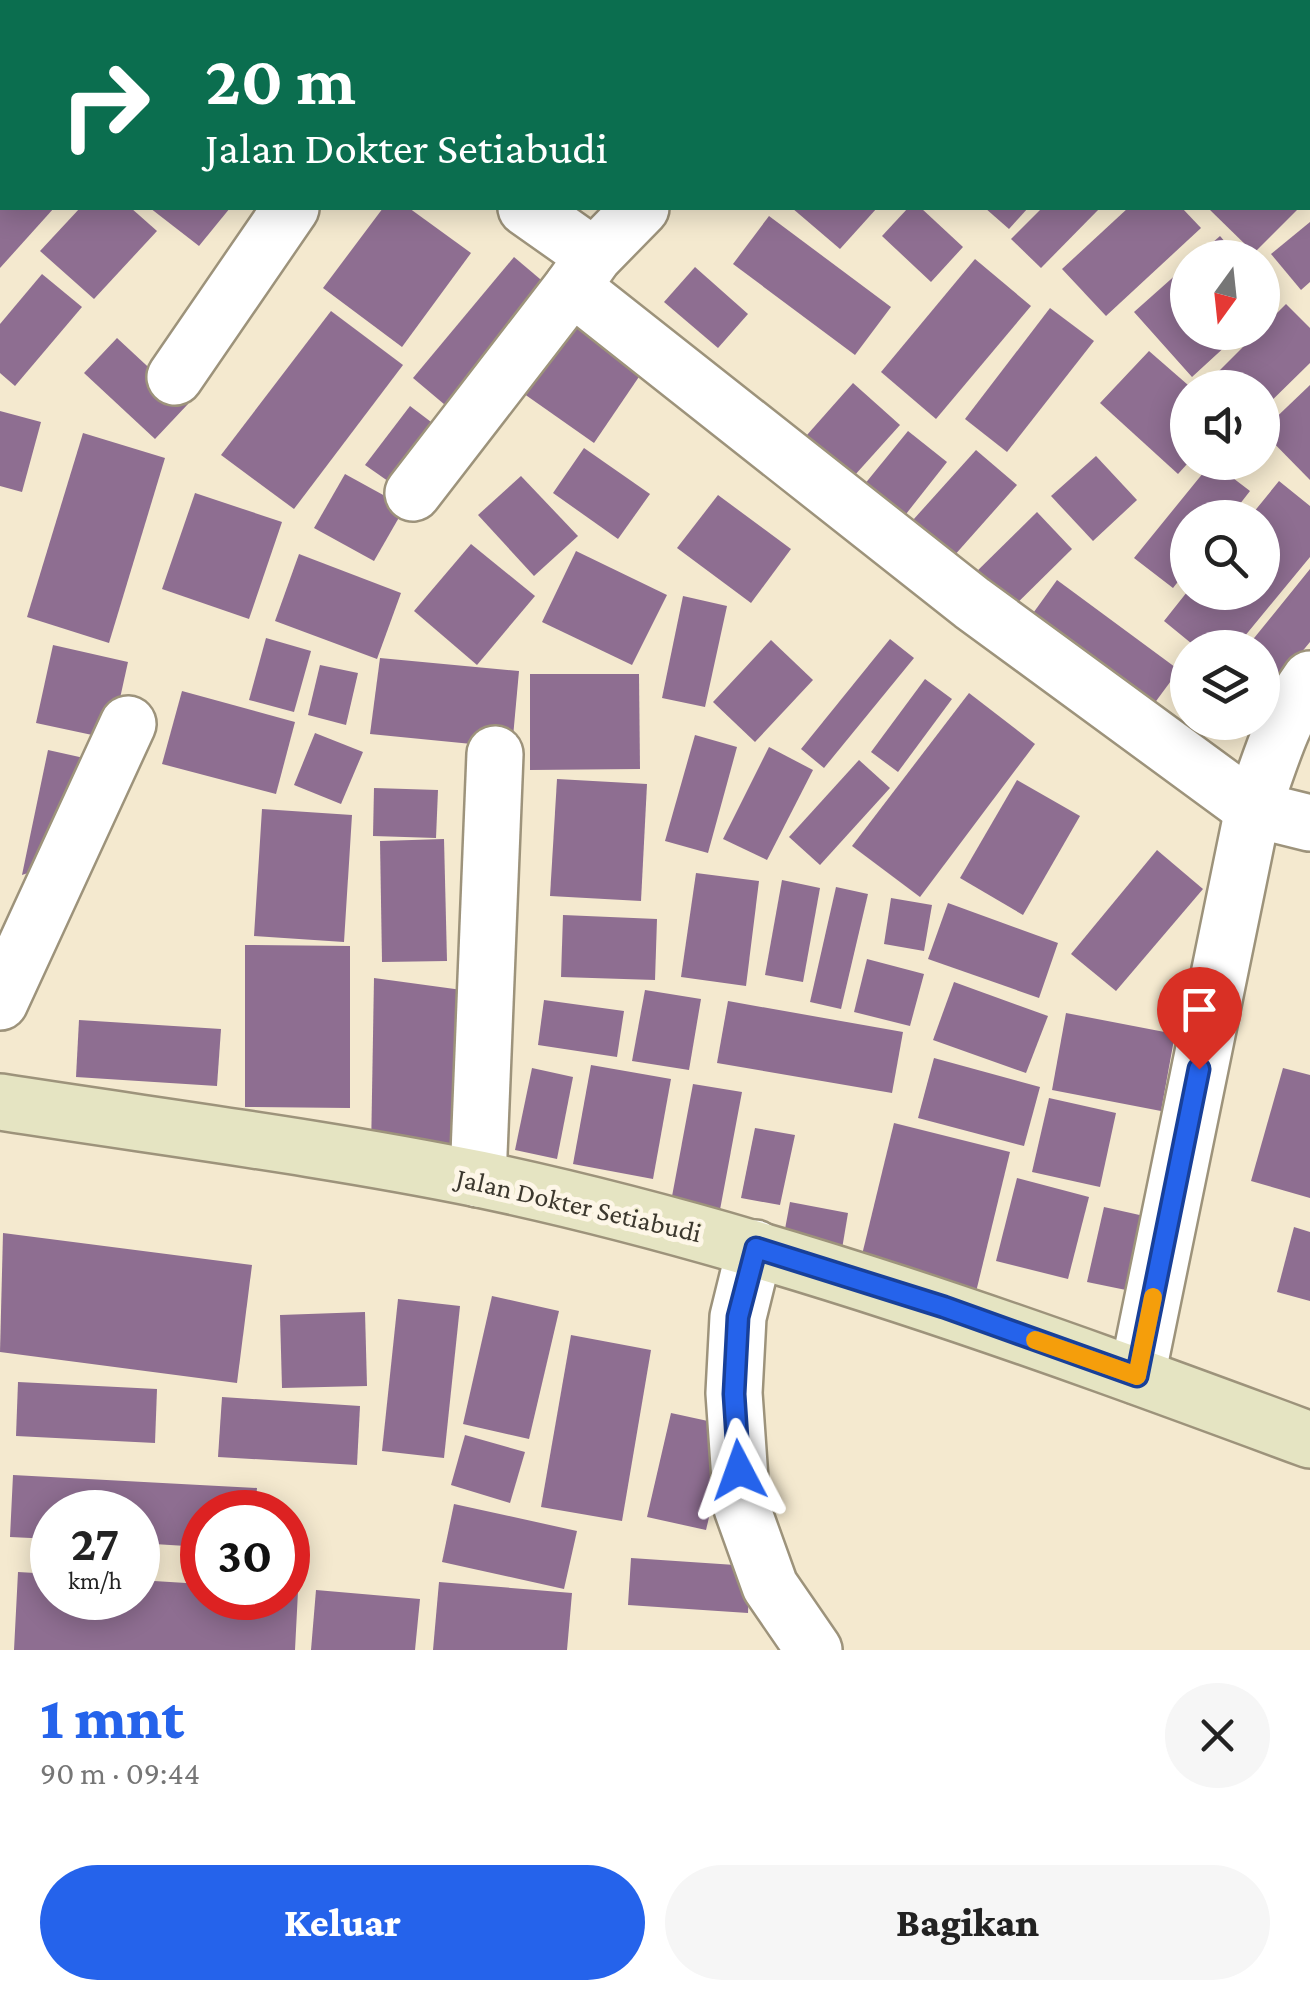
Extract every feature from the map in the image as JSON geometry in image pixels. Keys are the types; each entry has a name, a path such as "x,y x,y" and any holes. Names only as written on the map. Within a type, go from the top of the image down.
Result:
{"street":[{"path":"175,376 290,210"},
{"path":"528,210 583,271 972,603 1253,809 1310,823"},
{"path":"412,493 583,271 639,210"},
{"path":"1137,1376 1253,809 1282,728 1310,678"},
{"path":"0,1002 128,724"},
{"path":"478,1179 495,754"},
{"name":"Jalan Dokter Setiabudi","path":"0,1102 478,1179 756,1248 944,1307 1310,1440"},
{"path":"756,1248 738,1317 734,1394 742,1508 770,1586 814,1650"}],"building":[{"path":"0,210 52,210 0,268"},
{"path":"78,210 133,210 157,231 94,299 40,251"},
{"path":"153,210 228,210 199,246"},
{"path":"382,210 412,210 471,253 402,347 323,288"},
{"path":"794,210 875,210 840,249"},
{"path":"906,210 923,210 963,247 931,282 882,236"},
{"path":"987,210 1026,210 1009,229"},
{"path":"1040,210 1098,210 1041,268 1011,239"},
{"path":"1126,210 1184,210 1201,228 1188,240 1170,240 1170,257 1106,316 1062,269"},
{"path":"1210,210 1297,210 1267,240 1241,240"},
{"path":"769,216 891,307 855,355 733,264"},
{"path":"1310,222 1310,282 1301,290 1280,265 1280,247"},
{"path":"514,257 553,290 451,410 413,378"},
{"path":"975,259 1031,306 936,419 881,372"},
{"path":"695,267 748,314 718,348 664,302"},
{"path":"42,274 82,307 15,386 0,373 0,324"},
{"path":"1170,280 1170,350 1221,350 1200,370 1186,370 1134,312"},
{"path":"1286,304 1310,328 1310,363 1280,392 1280,370 1220,370 1240,350 1280,350 1280,310"},
{"path":"1050,308 1094,341 1007,452 965,419"},
{"path":"331,311 403,365 294,509 221,455"},
{"path":"574,314 647,365 594,443 520,391"},
{"path":"117,338 188,404 155,439 84,373"},
{"path":"1149,351 1171,370 1170,467 1100,403"},
{"path":"853,383 900,425 845,486 799,444"},
{"path":"1310,385 1310,480 1280,449 1280,414"},
{"path":"410,406 439,428 395,486 365,465"},
{"path":"0,411 41,422 22,492 0,486"},
{"path":"908,431 947,462 895,528 855,496"},
{"path":"83,433 165,458 109,643 27,617"},
{"path":"584,448 650,494 618,539 553,493"},
{"path":"976,450 1017,485 945,566 904,530"},
{"path":"1096,456 1137,500 1093,541 1051,496"},
{"path":"345,474 405,507 374,561 314,528"},
{"path":"521,476 578,536 534,576 478,515"},
{"path":"1197,480 1236,480 1250,491 1243,500 1181,500"},
{"path":"1279,481 1310,506 1310,557 1280,593 1280,500 1264,500"},
{"path":"195,493 282,522 249,619 162,589"},
{"path":"718,495 791,549 751,603 677,548"},
{"path":"1037,512 1072,549 1003,617 967,581"},
{"path":"1170,514 1170,586 1134,558"},
{"path":"471,544 535,596 477,665 414,611"},
{"path":"576,551 667,595 632,665 542,622"},
{"path":"299,554 401,593 377,659 275,621"},
{"path":"1310,569 1310,642 1280,678 1280,630 1261,630"},
{"path":"1057,580 1170,663 1170,682 1148,712 1026,623"},
{"path":"683,596 727,606 705,707 662,698"},
{"path":"1173,610 1266,610 1250,630 1175,630 1164,621"},
{"path":"266,638 311,651 294,712 249,700"},
{"path":"890,639 914,658 824,768 801,749"},
{"path":"771,640 813,680 755,742 713,702"},
{"path":"53,645 128,662 111,739 36,723"},
{"path":"380,658 519,671 512,748 370,734"},
{"path":"320,665 358,673 346,725 308,715"},
{"path":"530,674 639,674 640,769 530,770"},
{"path":"925,679 952,699 898,772 871,752"},
{"path":"182,691 295,722 276,794 162,764"},
{"path":"969,693 1035,744 920,897 852,846"},
{"path":"315,733 363,752 341,804 294,785"},
{"path":"695,735 737,747 708,853 665,841"},
{"path":"769,747 813,770 767,860 723,839"},
{"path":"48,750 102,762 51,865 22,875"},
{"path":"859,760 890,788 820,865 789,837"},
{"path":"557,779 647,784 641,901 550,896"},
{"path":"1017,780 1080,816 1023,915 960,878"},
{"path":"374,788 438,790 436,838 373,836"},
{"path":"262,809 352,815 344,942 254,936"},
{"path":"444,839 447,961 382,962 380,841"},
{"path":"1157,850 1203,889 1116,991 1071,954"},
{"path":"696,873 759,881 746,986 681,977"},
{"path":"782,880 820,888 803,982 765,975"},
{"path":"836,887 868,894 841,1009 810,1002"},
{"path":"891,898 932,905 924,951 884,944"},
{"path":"948,903 1058,943 1039,998 928,959"},
{"path":"563,915 657,919 655,980 561,977"},
{"path":"245,945 350,946 350,1108 245,1107"},
{"path":"867,959 924,974 910,1026 854,1012"},
{"path":"374,978 462,990 464,1144 371,1152"},
{"path":"954,982 1048,1016 1026,1073 933,1040"},
{"path":"645,990 701,999 689,1070 632,1061"},
{"path":"544,1000 624,1011 617,1057 538,1045"},
{"path":"728,1001 903,1032 892,1093 717,1063"},
{"path":"1066,1013 1175,1034 1161,1111 1052,1090"},
{"path":"79,1020 221,1029 217,1086 76,1077"},
{"path":"934,1058 1040,1087 1024,1146 918,1118"},
{"path":"591,1065 671,1079 653,1179 573,1164"},
{"path":"532,1068 573,1077 557,1159 515,1150"},
{"path":"1283,1068 1310,1075 1310,1198 1251,1181"},
{"path":"693,1084 742,1092 719,1215 670,1207"},
{"path":"1049,1098 1116,1113 1100,1187 1032,1172"},
{"path":"894,1123 1010,1152 976,1292 860,1263"},
{"path":"755,1128 795,1135 780,1205 741,1198"},
{"path":"1017,1178 1089,1197 1068,1279 996,1261"},
{"path":"790,1202 848,1213 840,1261 781,1251"},
{"path":"1104,1207 1144,1216 1126,1290 1087,1282"},
{"path":"1294,1227 1310,1232 1310,1301 1277,1292"},
{"path":"3,1233 252,1265 237,1383 0,1352"},
{"path":"492,1296 559,1311 529,1439 463,1424"},
{"path":"398,1299 460,1306 444,1458 382,1451"},
{"path":"365,1312 367,1386 282,1388 280,1315"},
{"path":"571,1335 651,1350 622,1521 541,1507"},
{"path":"18,1382 157,1389 155,1443 16,1436"},
{"path":"222,1397 360,1406 357,1465 218,1457"},
{"path":"671,1413 731,1426 706,1530 647,1517"},
{"path":"465,1435 525,1452 510,1503 451,1485"},
{"path":"13,1475 257,1488 180,1490 180,1546 160,1544 160,1490 30,1490 30,1538 10,1537"},
{"path":"454,1504 577,1531 564,1589 442,1562"},
{"path":"631,1558 750,1566 748,1613 628,1605"},
{"path":"18,1572 30,1573 30,1620 160,1620 160,1581 180,1583 180,1620 297,1620 295,1650 14,1650"},
{"path":"439,1582 572,1593 567,1650 433,1650"},
{"path":"316,1590 420,1599 415,1650 311,1650"}],"slow traffic":[{"path":"1035,1340 1137,1376 1153,1297"}],"route":[{"path":"739,1470 734,1394 738,1317 756,1248 944,1307 1137,1376 1199,1069"}]}
